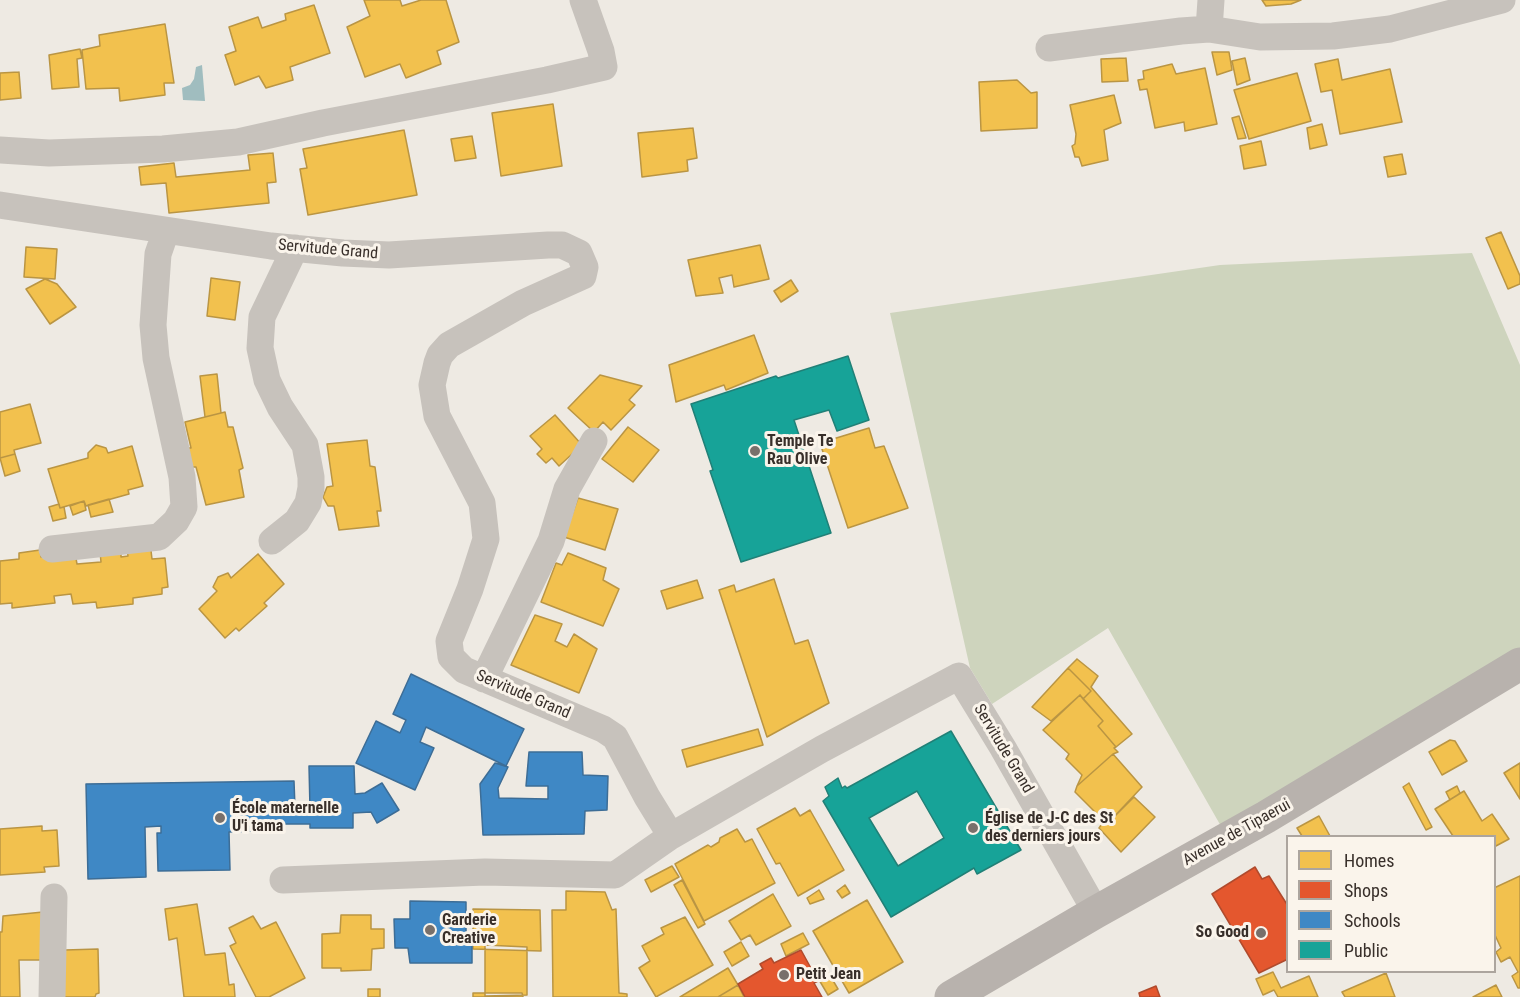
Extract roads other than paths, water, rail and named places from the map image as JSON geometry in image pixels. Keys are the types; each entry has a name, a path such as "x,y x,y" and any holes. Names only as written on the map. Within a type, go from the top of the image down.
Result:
{"main road":[{"name":"Avenue de Tipaerui","path":"951,997 1295,800 1520,664"}],"street":[{"path":"0,150 49,153 163,149 238,142 604,67 602,51 583,0"},
{"path":"1209,29 1211,0"},
{"path":"1049,48 1209,29 1260,38 1333,36 1390,29 1502,0"},
{"name":"Servitude Grand","path":"0,205 295,248 389,255 562,245 579,253 585,267 583,276 523,303 449,345 440,355 437,363 432,385 437,416 482,504 486,538 470,589 449,642 451,657 464,670 603,729 615,737 671,836 822,749 959,676 1003,748 1096,912"},
{"path":"52,549 159,537 176,521 184,507 182,477 156,358 153,325 158,254 166,231"},
{"path":"272,541 297,521 308,503 311,488 305,445 280,407 260,348 262,317 295,248"},
{"path":"484,679 551,541 567,489 594,441"},
{"path":"283,880 485,872 615,876 671,836"},
{"path":"52,997 54,897"}],"water":[{"path":"202,65 205,101 183,100 182,88 190,85 194,79 196,67"}],"place":[{"name":"Temple Te Rau Olive","path":"755,451"},
{"name":"École maternelle U'i tama","path":"220,818"},
{"name":"Église de J-C des St des derniers jours","path":"973,828"},
{"name":"Garderie Creative","path":"430,930"},
{"name":"So Good","path":"1261,933"},
{"name":"Petit Jean","path":"784,975"}]}
